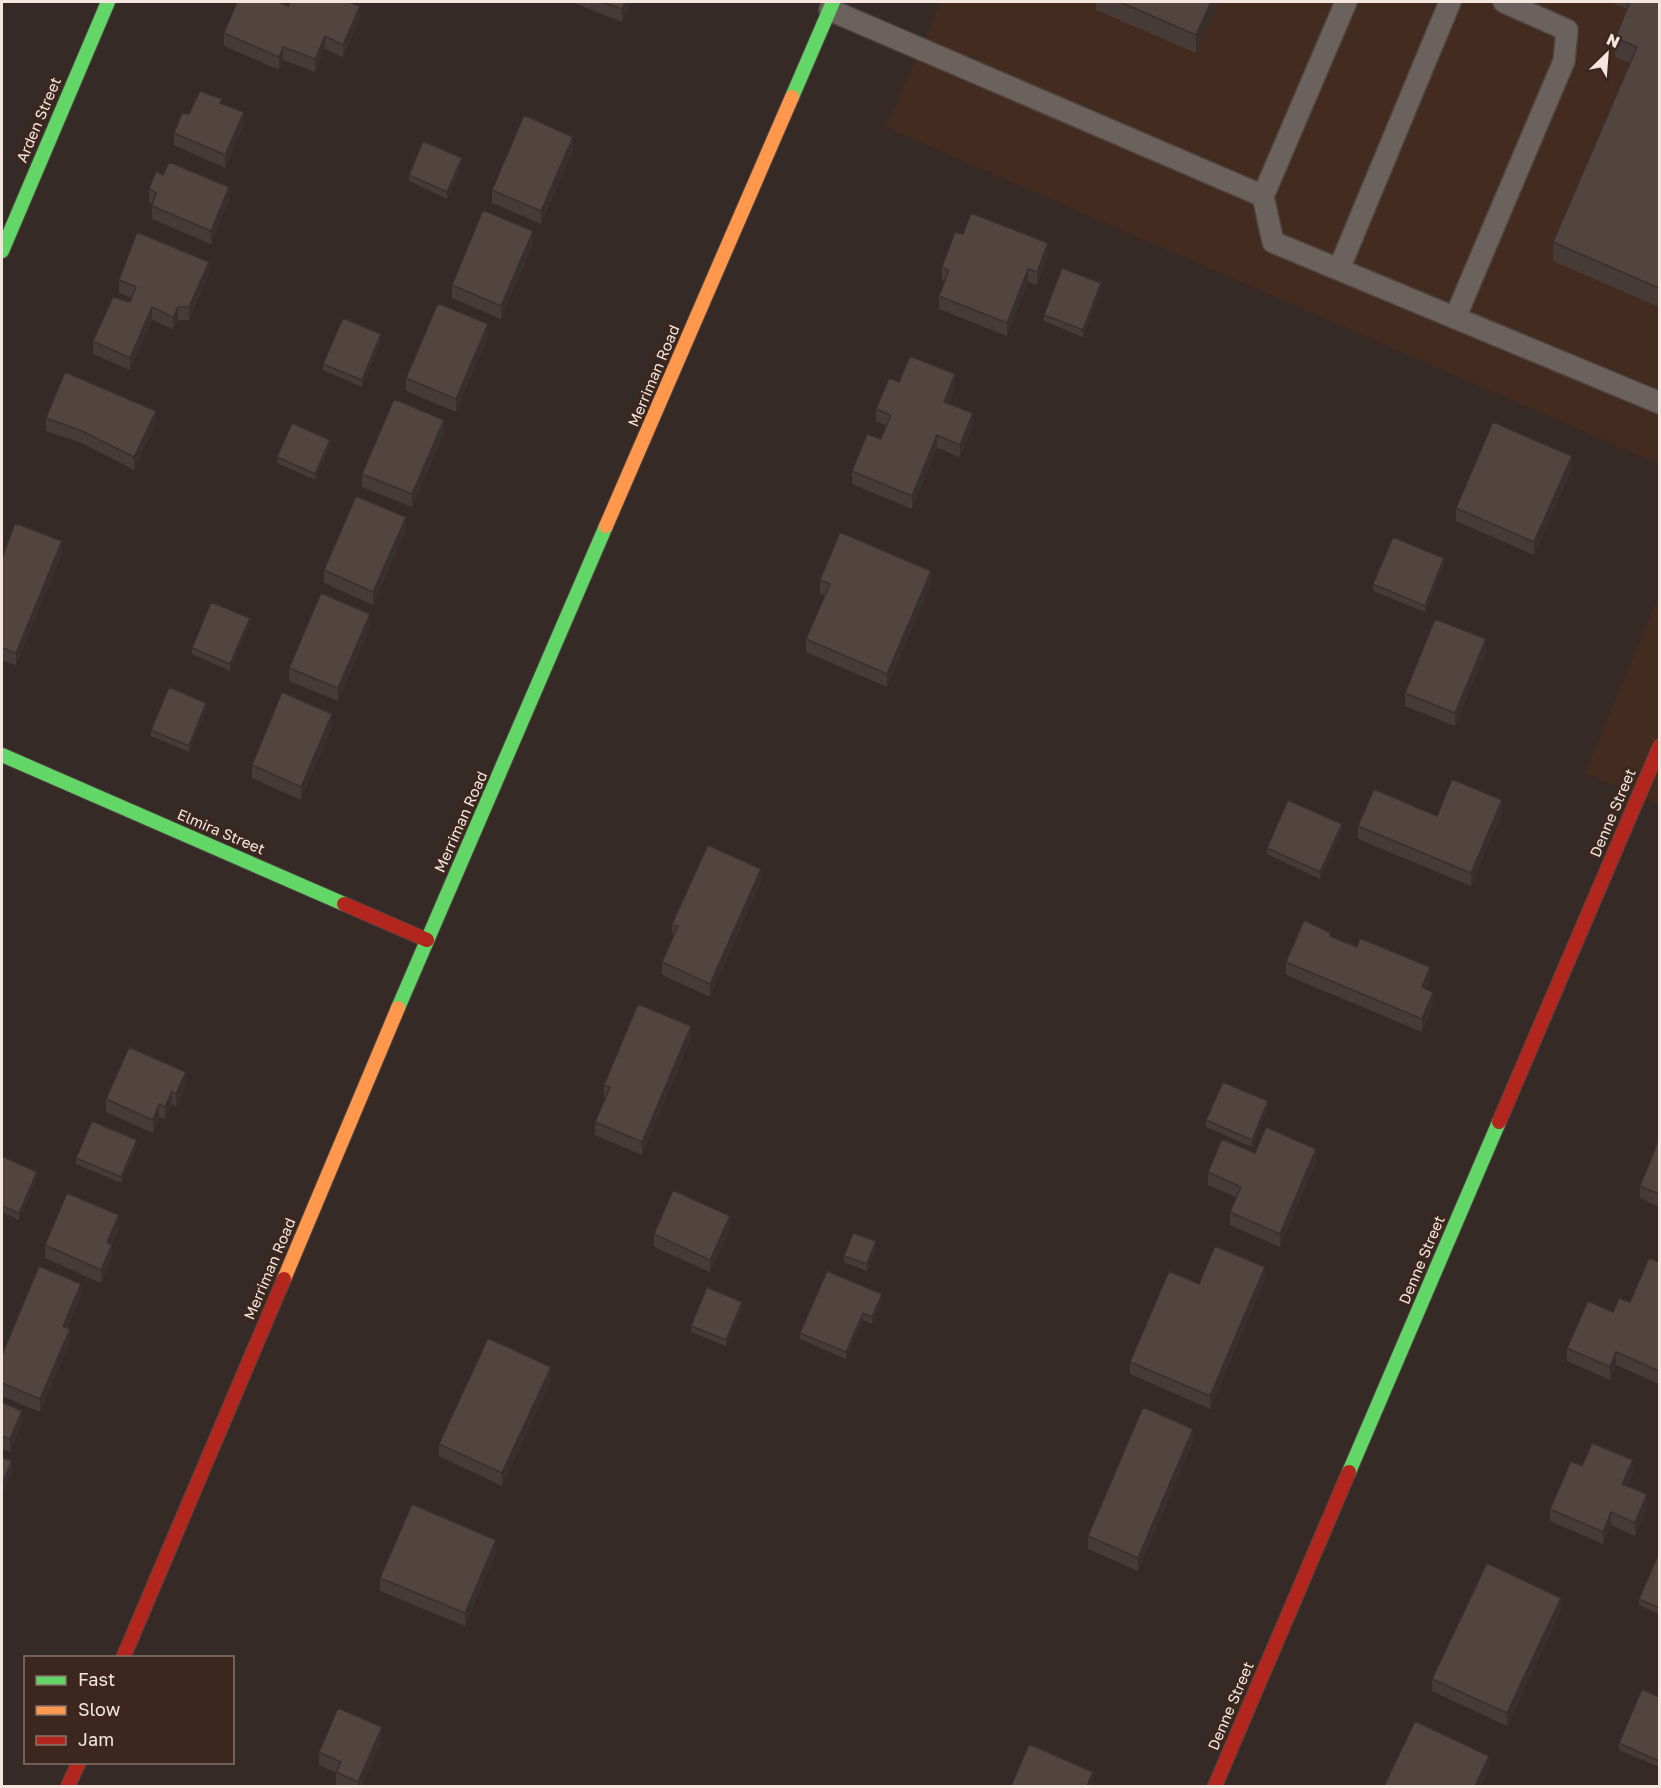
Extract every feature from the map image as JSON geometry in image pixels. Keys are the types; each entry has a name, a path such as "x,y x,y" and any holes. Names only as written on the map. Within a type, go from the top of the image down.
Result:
{"street":[{"name":"Arden Street","path":"2,251 108,2"},
{"name":"Merriman Road","path":"124,1656 427,940 831,6"},
{"name":"Denne Street","path":"1215,1786 1659,746"},
{"name":"Elmira Street","path":"2,755 427,940"},
{"path":"68,1786 78,1764"}],"lane":[{"path":"1346,2 1263,196 1274,242 1659,403"},
{"path":"1339,269 1450,2"},
{"path":"1455,318 1564,61 1567,30 1504,2"},
{"path":"831,6 1263,196"}],"shaded area":[{"path":"941,2 1659,2 1659,464 886,127"},
{"path":"1659,596 1659,805 1585,773"}],"building":[{"path":"237,2 278,2 288,6 290,2 349,2 360,6 343,45 325,36 315,59 283,47 279,57 224,33"},
{"path":"603,2 625,2 622,9"},
{"path":"1120,2 1211,2 1196,35"},
{"path":"1630,2 1659,2 1659,288 1553,242 1637,47 1615,38"},
{"path":"200,91 222,99 220,103 244,112 225,155 174,133 182,113 189,114"},
{"path":"524,115 573,137 541,211 492,190"},
{"path":"423,141 462,158 447,192 409,175"},
{"path":"169,162 229,187 211,231 152,206 156,193 149,189 156,171 163,175"},
{"path":"483,210 533,231 501,306 452,285"},
{"path":"971,213 1048,243 1037,272 1028,269 1007,323 939,296 949,270 942,267 955,232 963,234"},
{"path":"137,232 209,262 189,307 178,307 173,317 152,307 130,358 93,341 113,297 130,302 136,287 119,280"},
{"path":"1062,268 1101,283 1083,330 1044,315"},
{"path":"438,303 488,324 456,399 406,378"},
{"path":"343,318 381,334 362,380 323,364"},
{"path":"910,356 955,374 944,402 973,413 960,445 937,435 912,496 852,471 867,434 881,439 891,415 876,409 889,378 899,382"},
{"path":"65,372 156,411 134,457 82,431 46,418"},
{"path":"394,399 444,420 412,494 362,474"},
{"path":"1493,422 1572,456 1534,542 1456,508"},
{"path":"292,423 330,440 315,474 277,457"},
{"path":"356,496 406,517 373,592 324,570"},
{"path":"15,523 62,541 16,653 2,648 2,558"},
{"path":"840,532 931,571 887,674 806,639 830,584 820,580"},
{"path":"1393,537 1444,558 1425,606 1373,584"},
{"path":"321,593 370,614 338,688 289,668"},
{"path":"211,602 250,618 230,664 192,648"},
{"path":"1435,619 1486,639 1455,713 1405,693"},
{"path":"169,687 206,703 189,746 151,730"},
{"path":"282,692 332,714 301,787 252,765"},
{"path":"1452,779 1502,800 1471,873 1358,826 1374,789 1437,816"},
{"path":"1288,800 1342,824 1320,872 1267,848"},
{"path":"708,845 761,869 710,984 662,962 678,926 672,924"},
{"path":"1304,920 1331,933 1330,936 1357,947 1360,938 1430,967 1422,987 1433,992 1422,1019 1286,962"},
{"path":"638,1004 691,1026 642,1142 595,1122 610,1087 604,1085"},
{"path":"129,1047 186,1072 176,1094 172,1091 165,1107 159,1104 153,1120 106,1099"},
{"path":"1223,1082 1268,1101 1252,1140 1206,1120"},
{"path":"92,1121 137,1140 121,1177 76,1158"},
{"path":"1266,1127 1316,1149 1280,1234 1230,1212 1241,1187 1208,1172 1222,1139 1255,1153"},
{"path":"1659,1139 1659,1194 1640,1186"},
{"path":"2,1156 37,1172 19,1213 2,1206"},
{"path":"673,1190 730,1216 710,1260 654,1234"},
{"path":"67,1193 119,1215 107,1242 112,1245 101,1270 45,1245"},
{"path":"853,1233 876,1241 867,1264 844,1256"},
{"path":"1215,1246 1265,1267 1210,1396 1130,1362 1169,1271 1199,1284"},
{"path":"1649,1258 1659,1262 1659,1371 1616,1352 1610,1367 1567,1348 1588,1301 1613,1312 1619,1298 1630,1302"},
{"path":"39,1266 81,1284 63,1326 70,1329 40,1399 2,1383 2,1355"},
{"path":"827,1271 882,1294 872,1317 863,1313 846,1352 800,1333"},
{"path":"707,1287 742,1302 726,1340 691,1326"},
{"path":"488,1338 551,1367 502,1473 439,1444"},
{"path":"2,1402 22,1411 10,1439 2,1436"},
{"path":"1143,1407 1193,1429 1138,1558 1088,1536"},
{"path":"1592,1443 1633,1460 1622,1484 1647,1494 1635,1523 1611,1512 1603,1532 1550,1509 1571,1461 1582,1466"},
{"path":"2,1457 12,1461 2,1484"},
{"path":"412,1504 496,1540 465,1613 380,1578"},
{"path":"1659,1553 1659,1608 1639,1599"},
{"path":"1487,1563 1561,1598 1507,1713 1432,1679"},
{"path":"1642,1689 1659,1697 1659,1761 1619,1743"},
{"path":"338,1708 382,1727 358,1782 336,1772 341,1762 319,1752"},
{"path":"1415,1721 1489,1756 1475,1786 1384,1786"},
{"path":"1029,1744 1093,1772 1087,1786 1011,1786"}],"traffic: fast":[{"path":"2,251 108,2"},
{"path":"792,97 833,2"},
{"path":"398,1008 606,526"},
{"path":"2,755 344,904"},
{"path":"1349,1472 1499,1122"}],"traffic: slow":[{"path":"606,526 792,97"},
{"path":"284,1279 398,1008"}],"traffic: jam":[{"path":"1499,1122 1660,746"},
{"path":"344,904 427,940"},
{"path":"124,1656 284,1279"},
{"path":"1215,1786 1349,1472"},
{"path":"68,1786 78,1764"}]}
